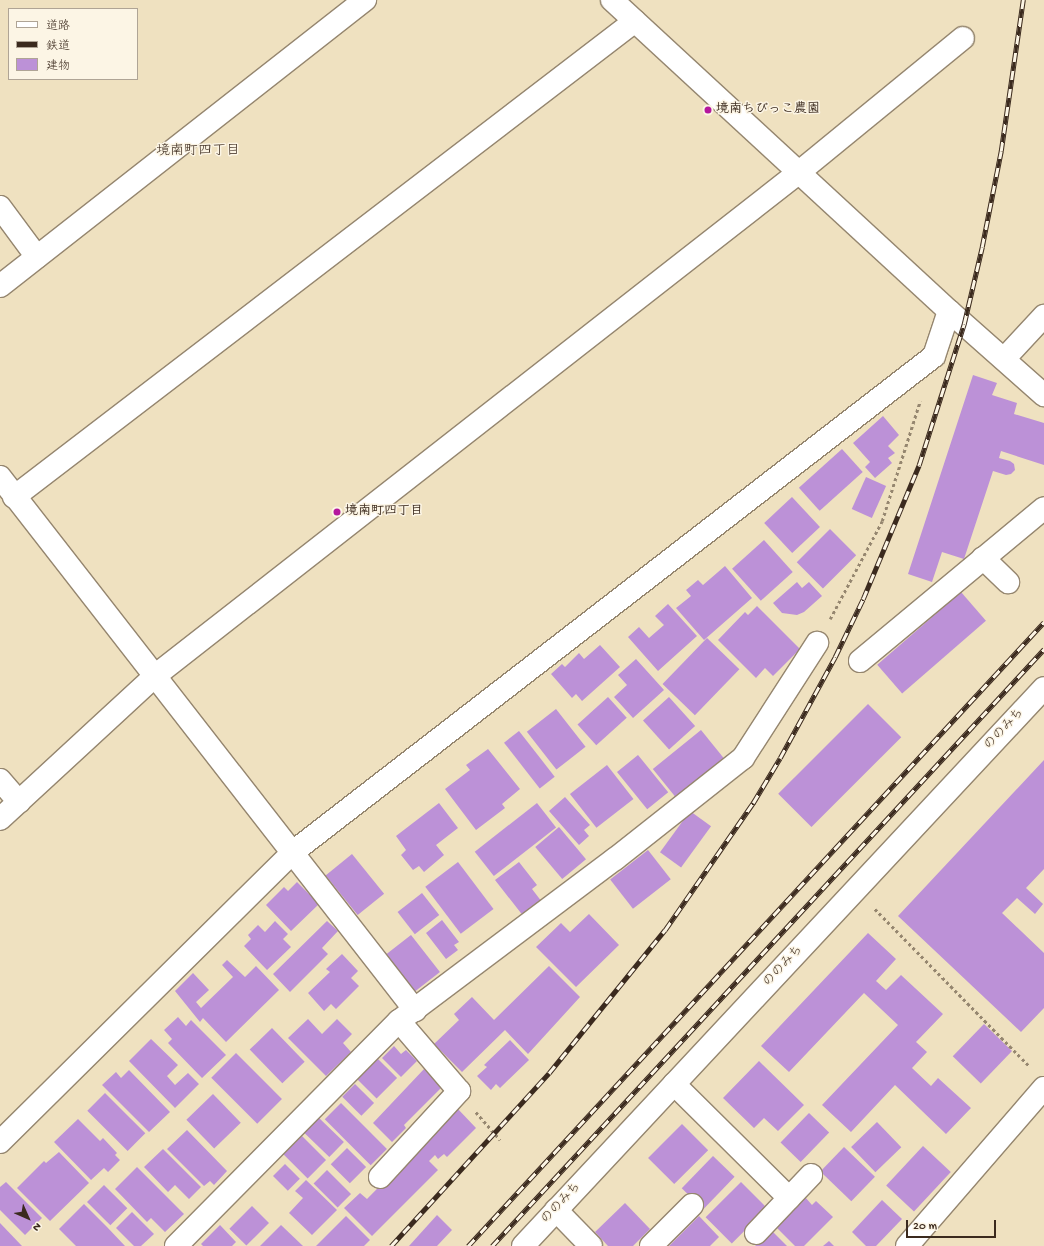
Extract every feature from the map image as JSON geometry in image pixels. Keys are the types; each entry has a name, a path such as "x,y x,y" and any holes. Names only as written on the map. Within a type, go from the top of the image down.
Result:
{"street":[{"path":"0,286 365,0"},
{"path":"612,0 949,311 1044,394"},
{"path":"14,497 635,21"},
{"path":"0,819 156,675 798,173 963,38"},
{"path":"0,207 37,257"},
{"path":"0,1142 293,852 934,356 949,311"},
{"path":"1004,359 1044,316"},
{"path":"0,477 14,497 156,675 293,852 459,1091 380,1177"},
{"path":"860,661 1044,508"},
{"path":"983,558 1008,582"},
{"path":"176,1246 407,1015 609,863 743,758 817,643"},
{"name":"ののみち","path":"523,1246 1044,688"},
{"path":"0,780 19,802"},
{"path":"907,1246 1038,1079"},
{"path":"674,1084 789,1198"},
{"path":"756,1233 811,1175"},
{"path":"651,1246 692,1205"},
{"path":"556,1210 591,1246"}],"path":[{"path":"817,643 882,521 934,356"},
{"path":"856,890 1038,1079"},
{"path":"459,1091 500,1140"}],"building":[{"path":"973,375 997,383 992,395 1017,403 1014,414 1044,423 1044,465 1001,451 999,458 1010,461 1014,464 1015,470 1011,474 1006,475 993,471 964,559 942,552 932,582 908,574"},
{"path":"883,416 899,435 888,446 895,453 888,458 892,463 875,478 865,467 870,462 853,443"},
{"path":"842,449 863,472 820,511 799,488"},
{"path":"866,477 886,486 872,518 852,509"},
{"path":"792,497 820,527 792,553 764,523"},
{"path":"830,529 856,555 823,588 797,562"},
{"path":"764,540 793,572 761,601 732,569"},
{"path":"725,566 752,598 704,640 676,608 691,596 686,590 698,580 703,585"},
{"path":"797,582 802,588 809,582 822,596 804,612 797,615 782,613 773,603"},
{"path":"961,592 986,621 902,694 877,665"},
{"path":"668,604 697,636 658,671 628,637 639,627 649,638 664,625 655,616"},
{"path":"757,606 800,649 773,676 765,668 756,678 718,640 745,612 748,615"},
{"path":"707,638 739,669 695,715 663,684"},
{"path":"600,645 620,667 582,701 576,694 572,698 551,674 562,664 565,667 579,653 584,659"},
{"path":"636,659 664,690 633,718 614,697 627,685 618,675"},
{"path":"608,697 627,718 596,745 578,724"},
{"path":"669,697 695,726 669,749 643,720"},
{"path":"868,704 901,737 811,827 778,794"},
{"path":"556,709 586,747 556,770 527,732"},
{"path":"701,730 724,758 675,797 653,769"},
{"path":"519,731 555,777 540,788 504,743"},
{"path":"488,749 520,789 502,804 505,808 476,830 445,789 470,770 466,765"},
{"path":"638,755 668,792 647,809 617,772"},
{"path":"1044,760 1044,869 1026,888 1043,904 1035,914 1017,898 1002,913 1044,953 1044,1008 1021,1032 898,916"},
{"path":"607,765 633,799 596,828 570,794"},
{"path":"565,797 590,825 584,830 589,836 579,845 549,811"},
{"path":"439,803 458,828 436,845 444,855 424,872 419,866 413,870 401,855 406,850 396,836"},
{"path":"537,803 556,827 494,876 475,852"},
{"path":"690,811 711,826 681,868 660,852"},
{"path":"559,827 586,859 562,879 535,847"},
{"path":"648,850 671,879 633,909 610,880"},
{"path":"352,854 384,894 358,915 326,875"},
{"path":"458,862 494,909 461,934 425,887"},
{"path":"519,862 537,885 532,889 542,902 524,917 495,880"},
{"path":"297,882 319,904 291,931 266,905 284,887 288,891"},
{"path":"422,893 439,915 415,934 398,912"},
{"path":"589,914 619,945 576,987 536,947 561,923 570,932"},
{"path":"442,920 459,942 454,945 458,950 446,959 426,933"},
{"path":"275,921 288,934 283,939 291,947 267,970 244,946 251,939 248,935 258,925 265,932"},
{"path":"327,921 338,931 322,948 328,954 290,992 273,974"},
{"path":"868,933 896,959 876,981 886,990 901,975 943,1014 916,1042 927,1052 912,1068 931,1086 938,1078 971,1108 946,1134 895,1085 851,1132 822,1105 898,1025 864,993 789,1072 761,1046"},
{"path":"411,935 440,972 414,992 385,955"},
{"path":"342,954 358,971 351,978 359,986 336,1009 331,1004 324,1011 308,993 330,972 326,969"},
{"path":"227,960 245,977 256,966 279,990 226,1042 203,1018 200,1022 175,991 193,973 209,990 196,1002 201,1008 233,977 222,965"},
{"path":"549,966 580,997 528,1054 505,1030 462,1072 434,1044 459,1020 454,1014 472,997 494,1020"},
{"path":"178,1017 186,1026 191,1020 226,1055 202,1078 168,1043 172,1039 164,1030"},
{"path":"308,1019 322,1034 337,1019 352,1034 343,1043 351,1052 326,1076 288,1038"},
{"path":"984,1024 1012,1051 981,1083 953,1056"},
{"path":"272,1028 305,1062 282,1083 250,1050"},
{"path":"151,1039 178,1065 167,1076 175,1085 188,1073 199,1084 175,1108 129,1061"},
{"path":"510,1040 529,1060 500,1088 496,1084 491,1090 477,1076 487,1067 484,1065"},
{"path":"394,1046 401,1054 406,1050 417,1061 401,1077 382,1058"},
{"path":"236,1053 282,1099 257,1124 211,1078"},
{"path":"378,1059 397,1078 377,1099 357,1080"},
{"path":"759,1061 804,1105 778,1131 764,1118 754,1128 723,1098"},
{"path":"425,1068 443,1086 404,1125 406,1128 392,1142 373,1123"},
{"path":"129,1070 170,1112 149,1132 102,1085 116,1072 121,1078"},
{"path":"355,1084 374,1103 361,1116 342,1097"},
{"path":"105,1093 145,1133 128,1151 87,1111"},
{"path":"213,1094 241,1123 214,1148 186,1120"},
{"path":"341,1103 387,1149 371,1165 325,1119"},
{"path":"457,1108 476,1128 447,1157 444,1154 438,1159 435,1155 429,1161 438,1170 372,1236 344,1208 360,1193 367,1199"},
{"path":"809,1113 829,1132 801,1162 781,1142"},
{"path":"318,1117 344,1142 329,1157 303,1132"},
{"path":"78,1119 100,1141 103,1138 117,1153 115,1155 120,1160 108,1172 104,1168 91,1180 54,1142"},
{"path":"877,1122 901,1147 875,1172 851,1147"},
{"path":"682,1124 708,1150 674,1184 648,1158"},
{"path":"187,1130 227,1171 214,1185 210,1181 204,1186 167,1149"},
{"path":"302,1136 326,1160 308,1178 284,1154"},
{"path":"923,1146 951,1172 914,1211 886,1185"},
{"path":"844,1147 875,1177 851,1201 820,1171"},
{"path":"347,1148 366,1167 350,1183 331,1164"},
{"path":"163,1149 201,1187 189,1199 175,1185 168,1192 144,1167"},
{"path":"59,1152 89,1183 50,1221 17,1188 44,1161 46,1163"},
{"path":"713,1156 735,1177 703,1209 682,1188"},
{"path":"285,1164 300,1179 288,1191 273,1176"},
{"path":"137,1167 184,1214 165,1232 151,1218 147,1222 115,1189"},
{"path":"327,1170 351,1194 338,1207 314,1183"},
{"path":"306,1180 337,1210 312,1235 289,1213 303,1198 295,1191"},
{"path":"6,1182 42,1218 25,1235 0,1210 0,1187"},
{"path":"741,1182 767,1208 732,1244 706,1217"},
{"path":"104,1185 127,1208 110,1225 87,1202"},
{"path":"805,1197 812,1205 816,1201 833,1217 804,1246 795,1246 775,1226"},
{"path":"882,1200 902,1219 876,1246 866,1246 852,1232"},
{"path":"625,1203 650,1229 633,1246 608,1246 595,1232"},
{"path":"84,1204 125,1246 76,1246 59,1229"},
{"path":"252,1206 269,1223 246,1246 229,1229"},
{"path":"132,1212 154,1234 141,1246 134,1246 116,1228"},
{"path":"437,1215 452,1230 437,1246 409,1246"},
{"path":"346,1216 370,1240 364,1246 316,1246"},
{"path":"699,1216 719,1237 710,1246 669,1246"},
{"path":"0,1223 22,1246 0,1246"},
{"path":"220,1225 236,1242 232,1246 203,1246 201,1244"},
{"path":"281,1225 303,1246 260,1246"},
{"path":"771,1230 787,1246 755,1246"},
{"path":"829,1241 834,1246 823,1246"}],"railway":[{"path":"391,1246 549,1073 665,930 753,803 780,758 835,657 863,599 919,465 964,324 982,247 1001,151 1023,0"},
{"path":"468,1246 1044,622"},
{"path":"492,1246 1044,649"}],"place":[{"name":"境南ちびっこ農園","path":"708,110"},
{"name":"境南町四丁目","path":"337,512"}],"district":[{"name":"境南町四丁目","path":"198,152"}]}
